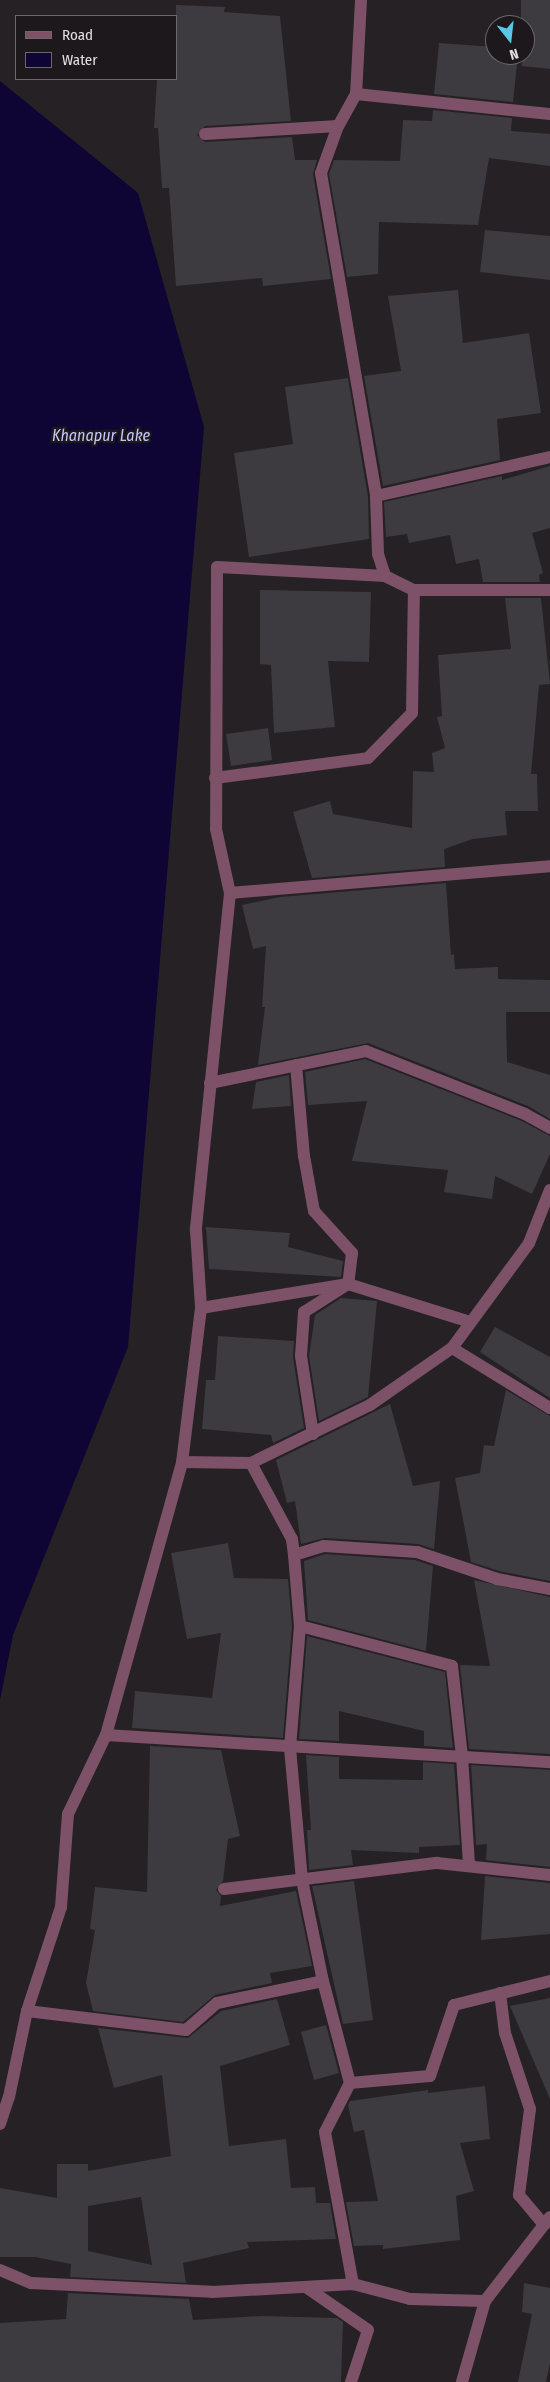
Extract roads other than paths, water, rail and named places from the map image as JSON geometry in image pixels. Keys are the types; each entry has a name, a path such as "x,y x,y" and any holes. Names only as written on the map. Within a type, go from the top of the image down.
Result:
{"street":[{"path":"361,0 356,94 338,126 320,173 376,496 378,554 385,576"},
{"path":"356,94 550,114"},
{"path":"206,134 338,126"},
{"path":"376,496 550,457"},
{"path":"0,2124 9,2096 27,2011 62,1907 68,1814 106,1735 182,1462 201,1308 196,1230 230,893 216,829 217,567 385,576 414,590 550,590"},
{"path":"215,778 368,758 412,712 414,590"},
{"path":"230,893 550,866"},
{"path":"210,1083 366,1050 525,1114 550,1128"},
{"path":"296,1065 304,1156 314,1211 352,1253 348,1284"},
{"path":"182,1462 251,1463 370,1405 452,1348 529,1243 550,1190"},
{"path":"201,1308 348,1284 470,1322"},
{"path":"313,1434 301,1356 304,1312 348,1284"},
{"path":"452,1348 550,1408"},
{"path":"251,1463 292,1539 294,1555 300,1626 290,1748 302,1880 323,1981 350,2083 325,2132 353,2284"},
{"path":"294,1555 324,1546 417,1552 497,1579 550,1589"},
{"path":"300,1626 452,1666 462,1756 469,1865"},
{"path":"106,1735 290,1748 550,1762"},
{"path":"224,1889 437,1863 550,1874"},
{"path":"27,2011 186,2030 218,2003 323,1981"},
{"path":"350,2083 430,2076 454,2005 550,1981"},
{"path":"462,2382 485,2301 547,2221 519,2195 530,2108 504,2033 500,1993"},
{"path":"0,2270 31,2283 212,2292 353,2284 410,2299 485,2301"},
{"path":"306,2287 368,2330 351,2382"}],"water":[{"name":"Khanapur Lake","path":"0,81 138,193 204,427 128,1347 13,1635 0,1700"}]}
